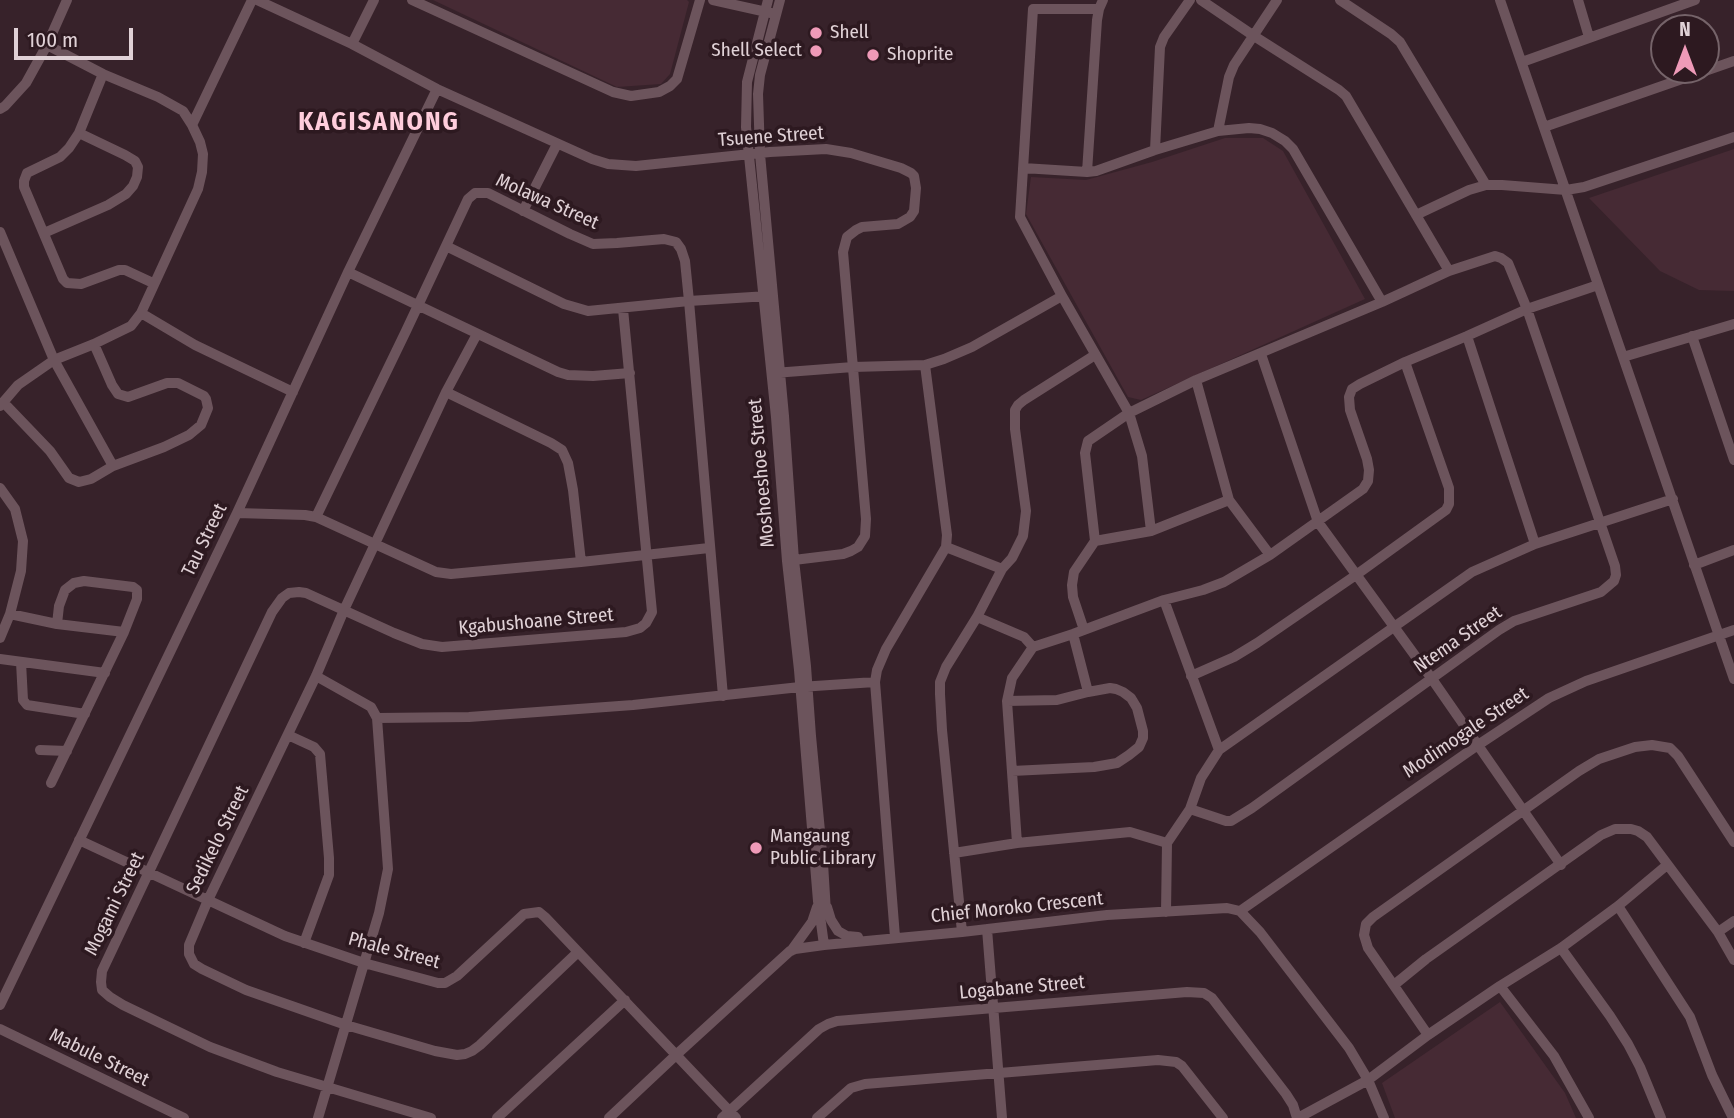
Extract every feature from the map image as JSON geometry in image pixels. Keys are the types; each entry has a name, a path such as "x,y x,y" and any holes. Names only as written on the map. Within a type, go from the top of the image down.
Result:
{"street":[{"path":"0,109 26,83 67,0"},
{"path":"192,125 254,0"},
{"name":"Tsuene Street","path":"254,0 352,44 438,89 592,159 620,166 636,166 826,149 851,153 901,168 914,176 914,211 910,217 898,224 862,227 847,237 844,244 866,519 864,536 858,547 843,554 794,560"},
{"path":"352,44 374,0"},
{"path":"412,0 613,92 631,96 659,92 677,79 700,0"},
{"path":"713,0 777,14"},
{"name":"Moshoeshoe Street","path":"768,0 747,82 746,127 775,373 804,687"},
{"name":"Moshoeshoe Street","path":"767,296 758,94 760,75 780,0"},
{"path":"1155,150 1160,47 1190,0"},
{"path":"1084,630 1073,597 1072,585 1074,572 1095,541 1087,483 1085,453 1088,441 1129,413 1196,380 1449,271 1346,96 1201,0"},
{"path":"1218,131 1234,65 1277,0"},
{"path":"1340,0 1400,42 1486,185"},
{"path":"1500,0 1734,679"},
{"path":"1578,0 1589,37"},
{"path":"1522,62 1695,0"},
{"path":"1087,172 1101,5 1029,4 1020,217 1129,413 1142,456 1151,531"},
{"path":"47,45 183,111 200,142 203,154 198,189 141,313 131,326 54,360 18,385 2,404 50,452 69,478 79,482 189,435 201,425 206,415 207,402 204,396 173,382 128,397 118,394 94,344"},
{"path":"1544,127 1734,61"},
{"path":"103,74 79,133 69,148 60,157 32,169 25,177 24,187 67,283 81,284 120,270 153,283"},
{"name":"Tau Street","path":"0,1005 237,513 348,272 438,89"},
{"path":"1023,168 1087,172 1218,131 1234,128 1260,129 1272,133 1293,149 1382,302"},
{"path":"44,233 108,205 126,194 137,177 138,167 135,161 79,133"},
{"path":"1416,215 1469,190 1486,185 1566,190 1584,187 1734,137"},
{"path":"523,211 557,144"},
{"name":"Molawa Street","path":"316,517 468,199 475,193 488,193 593,244 664,239 676,242 685,261 723,696"},
{"path":"0,232 54,360 113,466"},
{"path":"446,246 564,304 588,311 767,296"},
{"name":"Ntema Street","path":"1189,809 1231,821 1499,630 1514,621 1601,592 1614,581 1615,566 1527,309 1508,263 1495,256 1449,271"},
{"path":"348,272 558,372 593,376 629,373"},
{"path":"1017,843 1007,701 1012,678 1033,647 1164,600 1224,582 1270,555 1363,489 1368,481 1367,460 1350,410 1349,397 1352,389 1405,362 1527,309 1598,285"},
{"path":"775,373 925,365 972,348 1062,296"},
{"name":"Kgabushoane Street","path":"289,593 306,593 412,640 442,648 626,632 640,628 652,612 623,309"},
{"path":"141,313 195,345 293,392"},
{"path":"1623,357 1734,324"},
{"name":"Sedikelo Street","path":"477,334 446,391 316,676 208,900 189,945 190,959 202,969 246,990 346,1025 435,1051 465,1054 480,1045 578,952"},
{"path":"1467,336 1535,544"},
{"path":"1692,336 1734,460"},
{"path":"1261,354 1318,522 1432,679 1561,865"},
{"path":"961,932 940,682 1002,569 1020,545 1026,511 1015,410 1024,400 1096,355"},
{"path":"1191,677 1257,643 1446,510 1449,504 1449,488 1405,362"},
{"path":"895,937 875,682 886,649 946,547 947,535 925,365"},
{"name":"Moshoeshoe Street","path":"775,373 784,416 826,944"},
{"path":"1196,380 1230,500 1270,555"},
{"path":"446,391 562,450 568,463 573,490 581,562"},
{"path":"0,488 15,509 23,541 21,572 10,614 0,638"},
{"path":"1166,912 1167,843 1189,809 1201,778 1219,750 1472,572 1535,544 1673,499"},
{"path":"1095,541 1151,531 1230,500"},
{"path":"237,513 316,517 436,572 451,574 709,548"},
{"path":"946,547 1002,569"},
{"path":"1694,565 1734,550"},
{"path":"51,783 124,632 137,599 136,588 84,581 74,583 65,590 59,606 57,624"},
{"name":"Mogami Street","path":"289,593 272,612 102,971 102,990 123,1006 251,1063 431,1118"},
{"path":"1164,600 1219,750"},
{"path":"10,614 57,624 124,632"},
{"path":"977,617 1024,637 1033,647"},
{"name":"Modimogale Street","path":"1240,911 1549,698 1734,630"},
{"path":"1073,634 1088,692"},
{"path":"0,659 104,673"},
{"path":"21,662 22,693 27,705 85,714"},
{"path":"316,676 371,708 377,718 388,869 382,900 318,1118"},
{"path":"377,718 469,717 633,705 875,682"},
{"path":"1007,701 1056,700 1116,689 1131,698 1137,708 1143,731 1139,747 1116,763 1012,771"},
{"path":"288,734 314,747 320,754 328,846 328,875 304,943"},
{"path":"1428,1035 1365,942 1366,924 1579,771 1599,759 1635,747 1652,745 1670,748 1678,756 1734,842"},
{"path":"40,750 67,751"},
{"path":"1394,985 1601,835 1623,828 1638,831 1647,837 1718,932 1734,960"},
{"path":"954,853 1017,843 1130,832 1167,843"},
{"name":"Phale Street","path":"79,840 285,936 364,963 445,983 457,976 524,914 539,912 625,1000 729,1116"},
{"path":"1297,1118 1368,1080 1428,1035 1560,948 1618,906 1667,865"},
{"path":"822,900 838,930 847,936 872,940"},
{"path":"609,1118 790,951 812,922 822,900"},
{"path":"1618,906 1685,1009 1733,1118"},
{"name":"Chief Moroko Crescent","path":"790,951 826,944 1107,915 1227,908 1240,911"},
{"path":"1240,911 1260,932 1349,1048 1368,1080 1384,1118"},
{"path":"1718,932 1734,921"},
{"path":"987,929 1002,1118"},
{"path":"1560,948 1628,1044 1661,1118"},
{"path":"1500,986 1554,1056 1589,1118"},
{"name":"Logabane Street","path":"729,1116 819,1029 828,1024 847,1020 1187,992 1204,993 1212,998 1286,1094 1297,1118"},
{"path":"497,1118 625,1000"},
{"name":"Mabule Street","path":"0,1029 184,1118"},
{"path":"817,1118 845,1093 858,1086 1169,1060 1182,1066 1223,1118"}],"shaded area":[{"path":"433,0 689,2 670,74 661,84 617,87"},
{"path":"1225,138 1263,138 1283,151 1365,299 1141,400 1128,397 1026,214 1031,177 1086,180"},
{"path":"1734,149 1734,291 1699,290 1660,271 1589,198"},
{"path":"1500,1002 1565,1093 1576,1118 1395,1118 1382,1083"}],"place":[{"name":"Shell","path":"816,33"},
{"name":"Shell Select","path":"816,51"},
{"name":"Shoprite","path":"873,55"},
{"name":"Mangaung Public Library","path":"756,848"}],"district":[{"name":"KAGISANONG","path":"379,123"}]}
